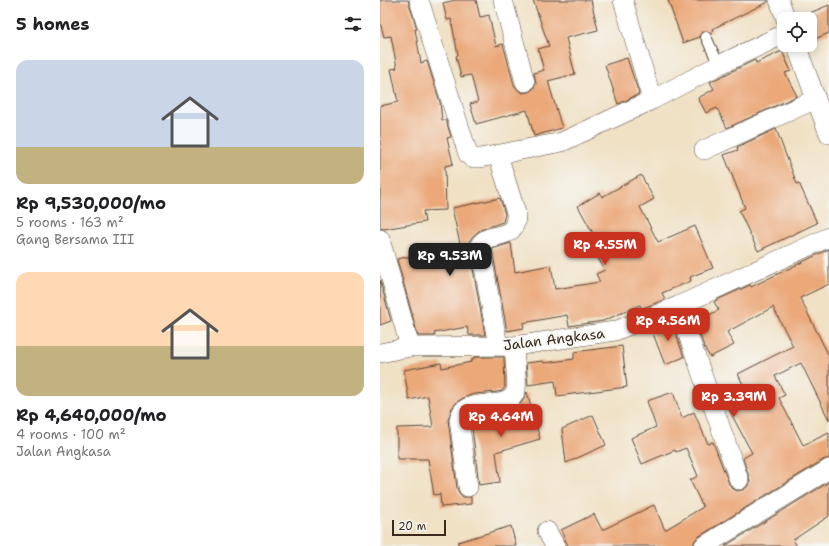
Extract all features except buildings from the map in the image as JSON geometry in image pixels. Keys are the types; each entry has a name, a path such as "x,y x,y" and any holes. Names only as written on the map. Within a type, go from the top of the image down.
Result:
{"street":[{"path":"419,0 468,154 472,158 498,155 562,142 652,100 719,65 777,37"},
{"path":"503,0 525,82"},
{"path":"623,0 652,100"},
{"path":"779,0 783,12"},
{"path":"799,52 829,134"},
{"path":"704,150 816,99"},
{"path":"468,487 459,419 464,410 474,405 503,403 511,397 516,390 480,246 483,240 487,238 509,232 516,222 516,213 498,155"},
{"name":"Jalan Angkasa","path":"380,352 410,347 506,346 615,331 678,306 829,237"},
{"path":"381,245 410,347"},
{"path":"678,306 739,480"},
{"path":"704,546 829,469"}],"lane":[{"path":"706,37 719,65"}]}
